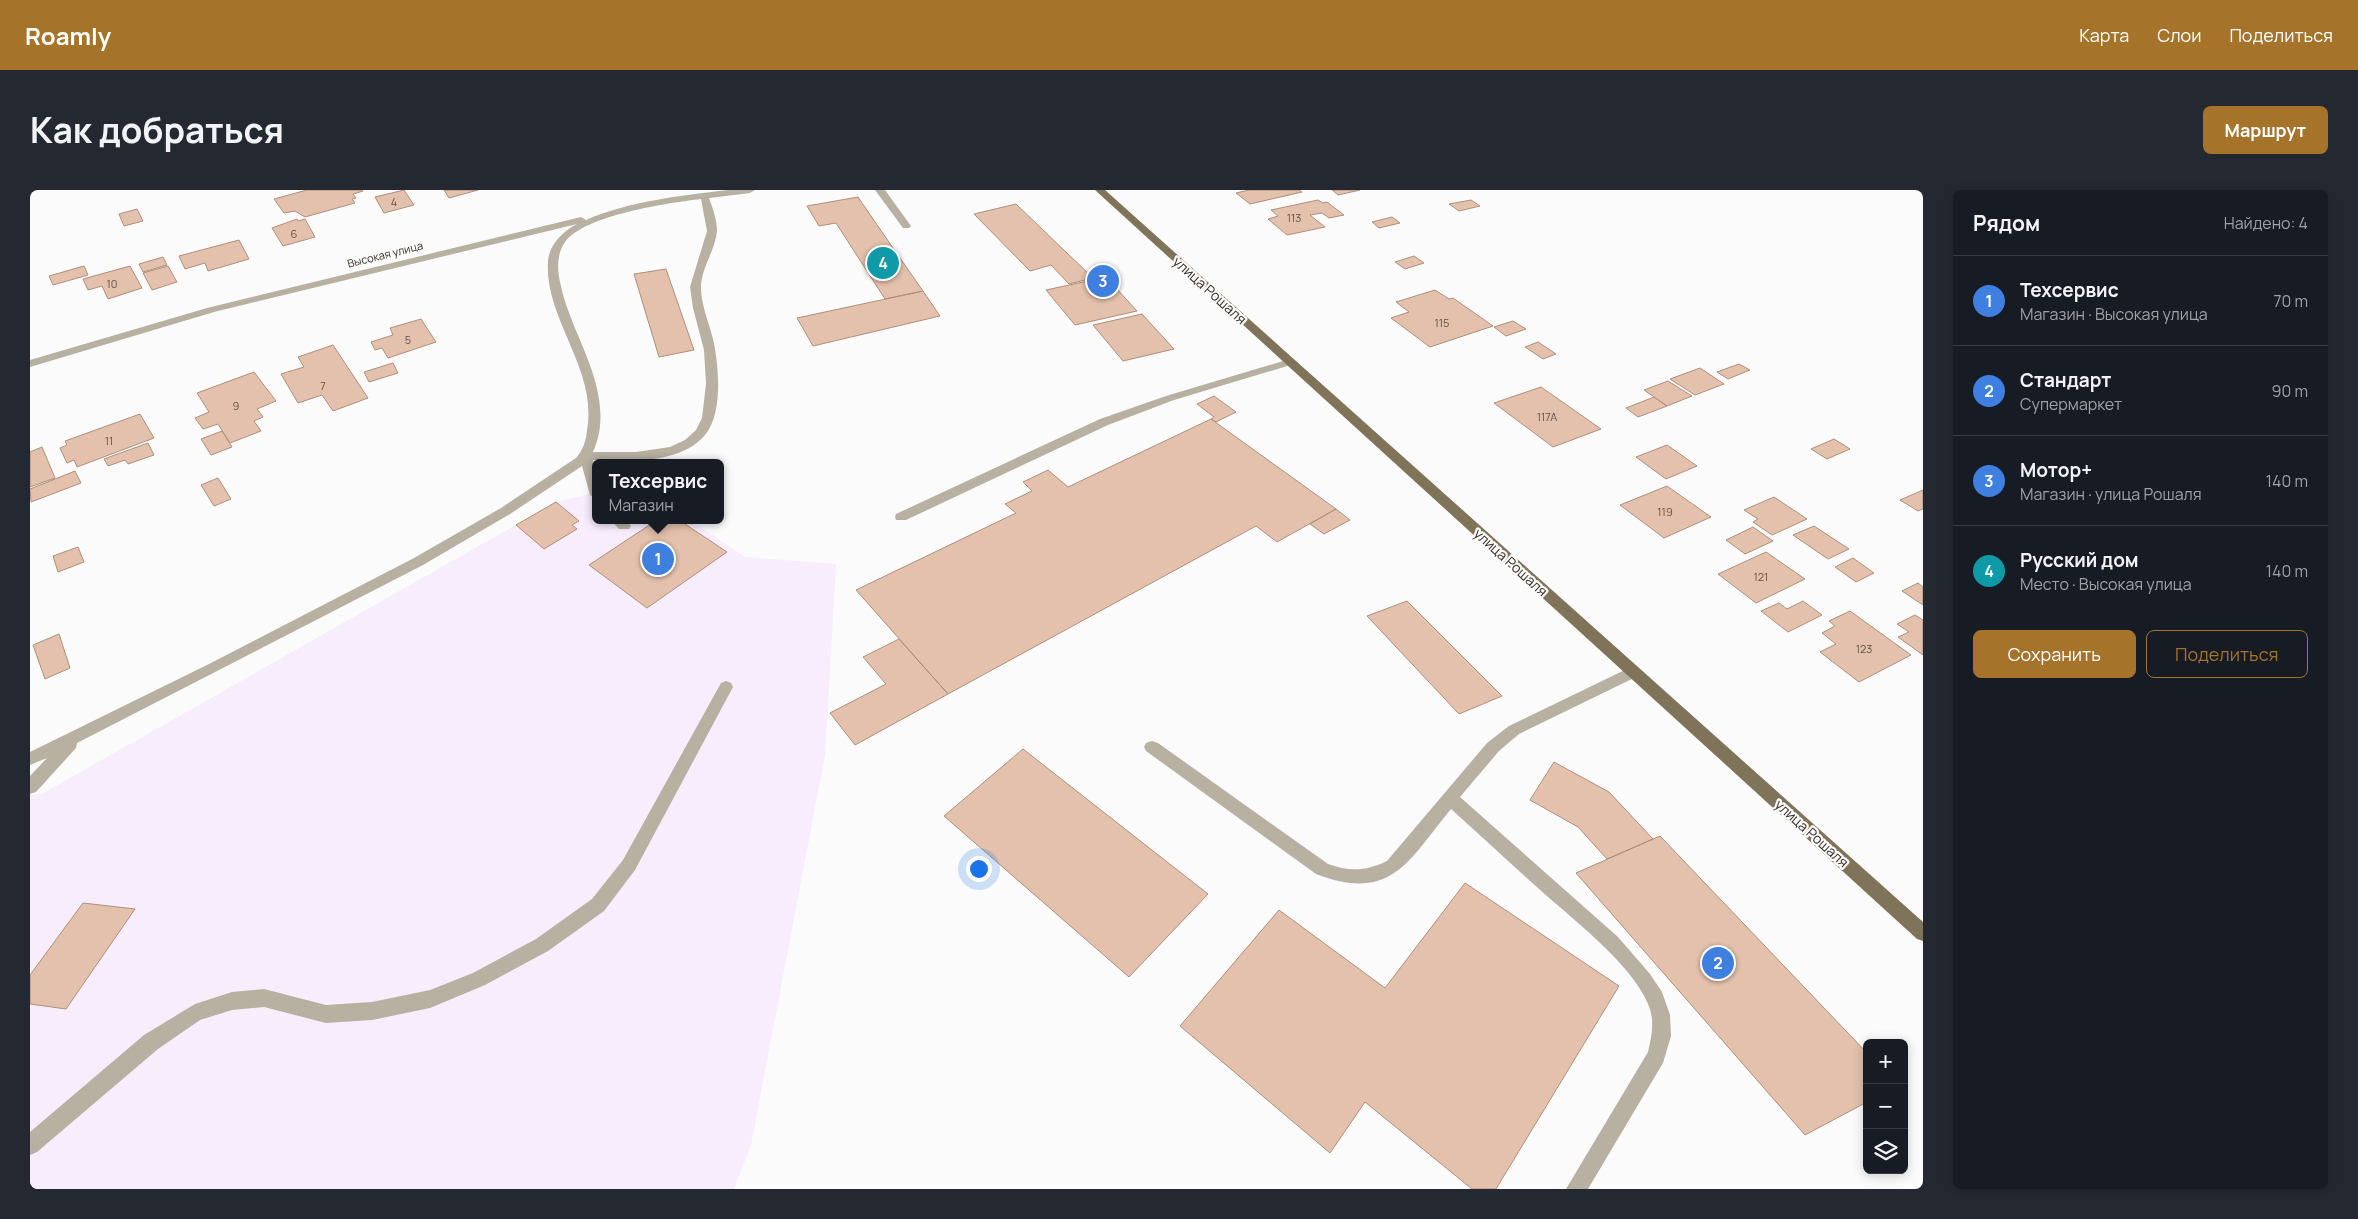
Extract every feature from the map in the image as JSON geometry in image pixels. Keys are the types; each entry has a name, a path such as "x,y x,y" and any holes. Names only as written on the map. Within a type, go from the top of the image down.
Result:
{"main road":[{"name":"улица Рошаля","path":"1100,190 1923,933"}],"street":[{"name":"Высокая улица","path":"30,364 220,308 612,213 704,195 750,190"},
{"path":"880,190 906,226"},
{"path":"586,456 614,458 666,452 685,444 700,433 708,419 711,368 710,348 696,295 696,281 711,236 712,221 704,195"},
{"path":"30,760 194,679 441,549 505,512 553,481 586,456 596,429 597,407 591,384 555,286 551,268 553,255 559,243 570,232 585,223 612,213"},
{"path":"901,517 1104,422 1170,398 1290,362"},
{"path":"586,456 592,479"},
{"path":"1152,747 1322,869 1345,878 1375,875 1393,866 1493,747 1514,730 1633,672"},
{"path":"30,1145 151,1042 195,1014 232,1001 264,998 326,1014 372,1011 430,999 479,979 542,945 598,906 629,865 726,687"},
{"path":"30,787 76,737"},
{"path":"1450,798 1596,930 1628,962 1648,987 1661,1014 1662,1035 1656,1056 1576,1189"}],"shaded area":[{"path":"592,494 592,524 696,524 745,557 836,564 825,755 751,1145 734,1189 30,1189 30,795 42,794 556,502"}],"building":[{"path":"307,190 363,191 353,194 356,198 352,199 355,203 305,217 295,211 284,213 274,199"},
{"path":"404,190 414,205 384,213 375,197"},
{"path":"444,190 478,190 449,198"},
{"path":"1249,190 1299,190 1302,192 1250,204 1236,193"},
{"path":"1332,190 1360,190 1338,195"},
{"path":"858,197 923,291 885,299 836,223 819,226 807,206"},
{"path":"1318,200 1323,203 1327,202 1344,215 1329,218 1322,213 1310,215 1325,227 1287,235 1268,219 1278,216 1271,210"},
{"path":"1471,200 1480,206 1459,211 1449,204"},
{"path":"1016,204 1093,278 1069,284 1051,265 1030,271 974,214"},
{"path":"137,209 143,221 124,226 119,214"},
{"path":"1392,217 1400,223 1379,228 1372,222"},
{"path":"297,219 298,221 305,219 315,237 283,246 272,228"},
{"path":"239,240 249,259 208,271 205,263 185,269 179,256"},
{"path":"1414,256 1424,263 1405,269 1395,262"},
{"path":"163,257 167,265 143,272 139,264"},
{"path":"84,266 88,275 53,285 49,276"},
{"path":"130,266 142,288 108,299 102,286 88,290 83,279"},
{"path":"168,266 177,282 152,290 143,273"},
{"path":"666,269 694,350 659,357 634,274"},
{"path":"1106,277 1137,311 1075,325 1046,290"},
{"path":"1435,290 1449,299 1453,298 1493,326 1430,347 1391,318 1409,312 1396,302"},
{"path":"923,291 940,316 813,346 797,318"},
{"path":"1142,314 1174,349 1123,361 1093,325"},
{"path":"421,319 436,342 388,358 382,348 375,350 371,342 393,335 390,328"},
{"path":"1513,321 1526,329 1506,336 1494,327"},
{"path":"1538,342 1556,354 1543,359 1525,347"},
{"path":"333,345 368,398 333,411 322,395 298,403 281,374 304,367 298,357"},
{"path":"393,363 398,373 369,382 364,372"},
{"path":"1739,364 1750,370 1728,379 1717,372"},
{"path":"1700,368 1724,384 1695,395 1670,379"},
{"path":"254,372 276,401 257,409 263,417 254,421 261,431 230,443 218,424 203,429 195,418 209,412 197,393"},
{"path":"1668,381 1692,396 1667,406 1644,390"},
{"path":"1541,387 1601,429 1553,447 1494,403"},
{"path":"1214,396 1236,412 1216,422 1211,419 1214,417 1197,404"},
{"path":"1654,397 1667,406 1638,417 1626,408"},
{"path":"140,414 154,438 77,467 74,460 67,463 60,448 67,445 65,441"},
{"path":"1211,419 1336,509 1277,542 1256,526 948,694 856,590 1016,513 1005,504 1032,491 1023,482 1048,470 1068,487"},
{"path":"222,431 232,447 211,455 201,439"},
{"path":"1834,439 1850,449 1827,459 1811,449"},
{"path":"148,443 154,455 128,464 125,460 108,466 104,459"},
{"path":"1667,445 1697,466 1666,479 1636,457"},
{"path":"42,447 55,478 30,487 30,452"},
{"path":"75,471 81,483 31,502 30,489"},
{"path":"218,478 231,499 214,506 201,485"},
{"path":"1667,486 1711,517 1664,538 1620,505"},
{"path":"1923,490 1923,509 1918,511 1900,500"},
{"path":"1774,497 1807,519 1772,535 1753,522 1758,519 1744,510"},
{"path":"556,502 579,521 572,525 577,529 544,549 516,525"},
{"path":"1336,509 1350,520 1324,534 1310,524"},
{"path":"651,524 685,524 727,552 647,608 589,565"},
{"path":"1814,526 1849,549 1828,559 1793,535"},
{"path":"1753,527 1773,541 1745,554 1726,540"},
{"path":"78,547 84,562 58,572 53,556"},
{"path":"1766,552 1805,579 1756,603 1718,574"},
{"path":"1853,558 1874,573 1856,582 1835,567"},
{"path":"1918,583 1923,587 1923,605 1902,591"},
{"path":"1407,601 1502,696 1459,714 1367,616"},
{"path":"1803,601 1822,615 1788,632 1761,611 1779,603 1787,609"},
{"path":"1850,611 1911,655 1859,682 1820,652 1836,644 1822,633 1835,626 1829,621"},
{"path":"1915,615 1923,620 1923,655 1898,637 1909,632 1897,624"},
{"path":"59,634 70,668 45,679 33,645"},
{"path":"899,639 948,694 855,745 830,713 886,684 863,657"},
{"path":"1023,749 1208,894 1129,977 944,816"},
{"path":"1554,762 1609,792 1653,839 1607,859 1578,827 1530,800"},
{"path":"1660,836 1863,1049 1863,1104 1805,1135 1576,873"},
{"path":"1465,883 1619,986 1496,1189 1472,1189 1365,1102 1330,1153 1180,1026 1279,910 1385,988"},
{"path":"83,903 135,909 66,1009 30,1004 30,975"}],"place":[{"name":"Русский дом","path":"883,263"},
{"name":"Мотор+","path":"1103,281"},
{"name":"Техсервис","path":"658,559"},
{"name":"Стандарт","path":"1718,963"}]}
